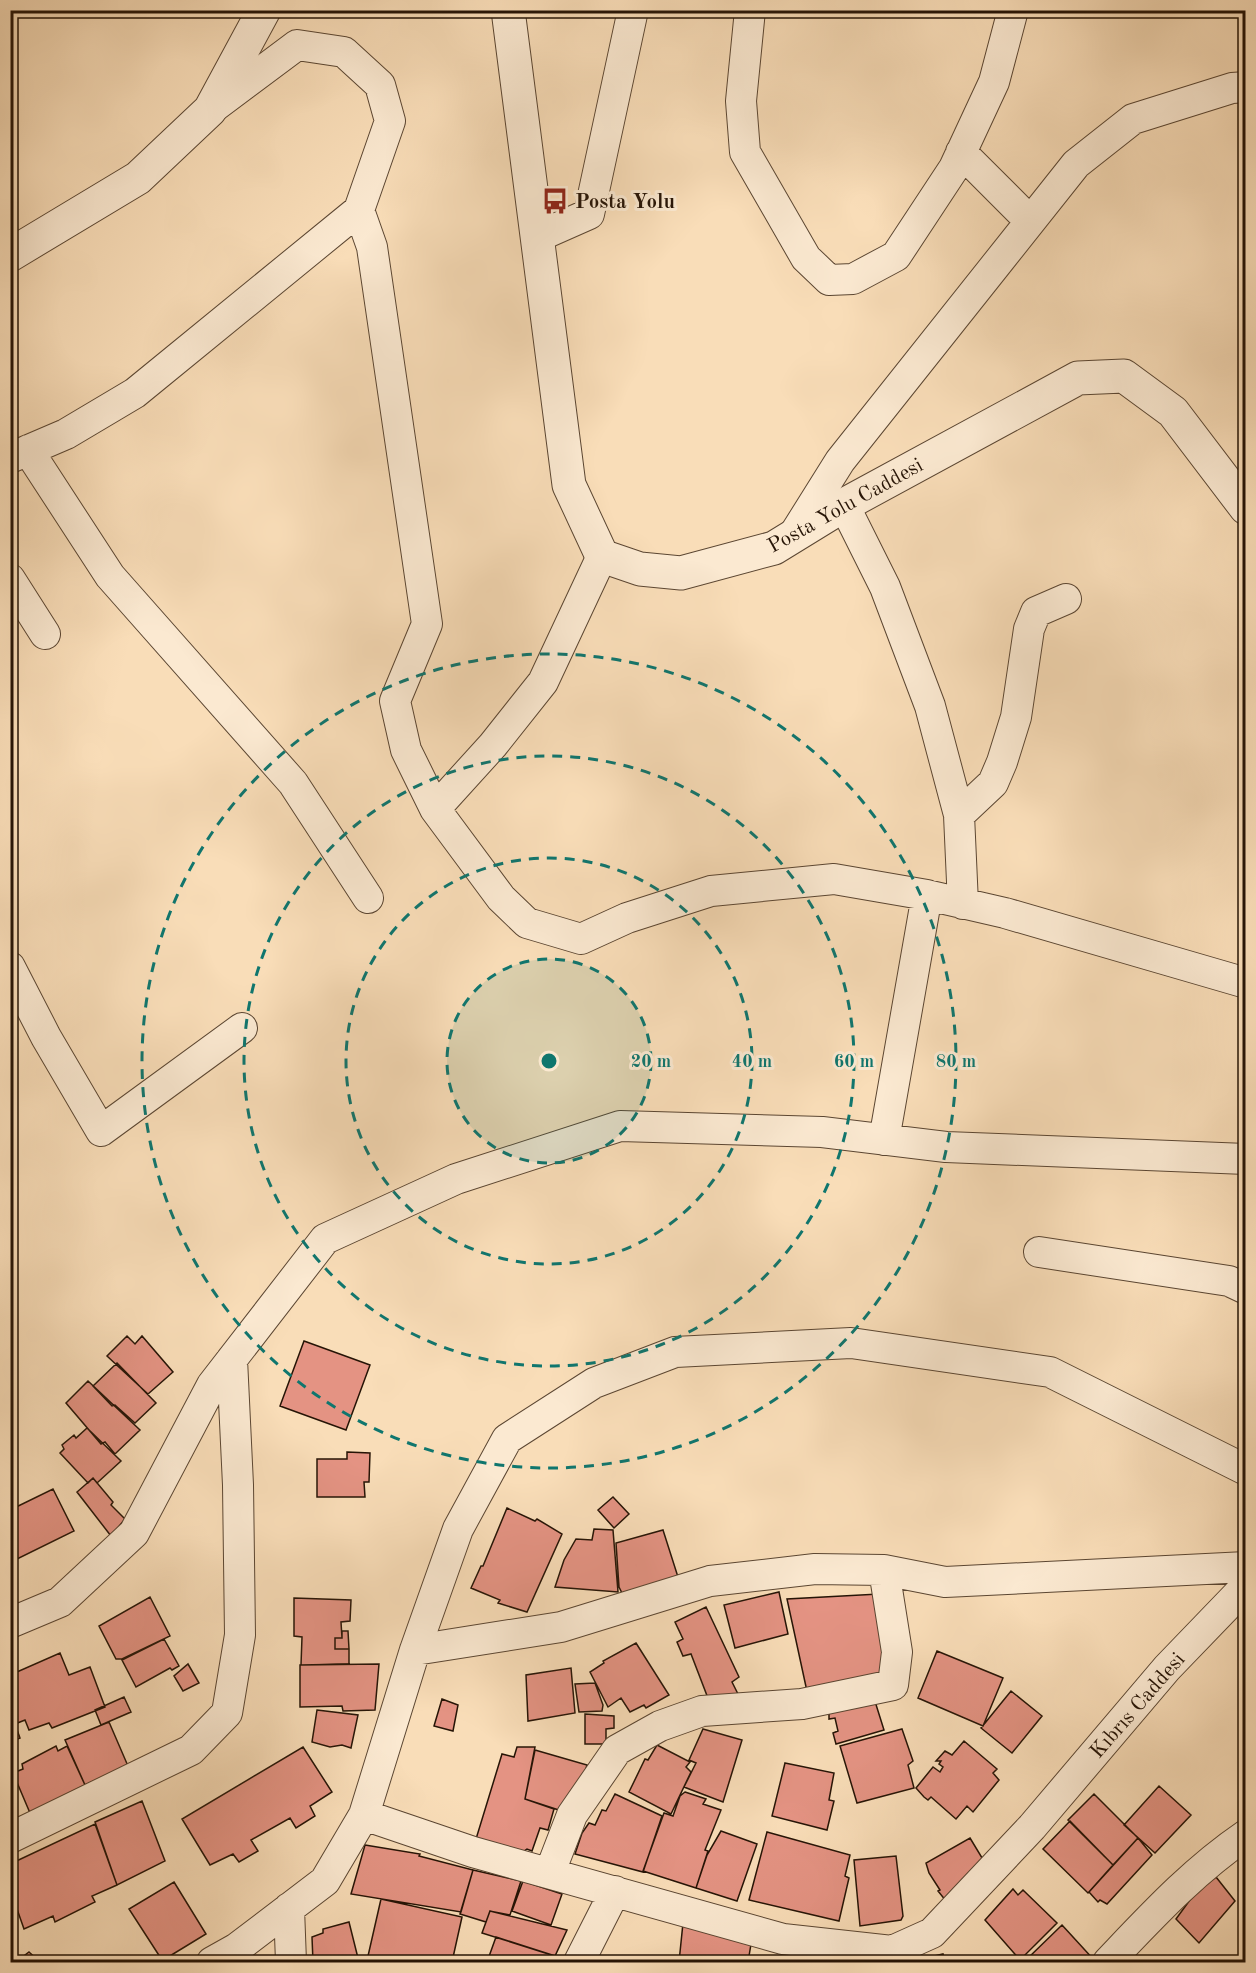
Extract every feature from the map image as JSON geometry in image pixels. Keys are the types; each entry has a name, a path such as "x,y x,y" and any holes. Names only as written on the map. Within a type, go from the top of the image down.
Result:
{"street":[{"path":"210,110 264,10"},
{"path":"435,809 493,745 543,682 602,556 569,485 508,10"},
{"path":"537,237 589,214 633,10"},
{"path":"750,10 741,101 745,152 806,258 829,280 853,279 896,256 954,168 994,82 1013,10"},
{"path":"10,255 138,178 210,110 297,45 344,52 380,85 390,121 359,210 135,393 66,434 20,454 110,576 293,783 368,898"},
{"path":"793,536 840,461 1076,164 1133,119 1232,88 1245,87"},
{"path":"961,152 1030,221"},
{"path":"359,210 372,247 427,624 395,701 406,750 435,809 501,898 527,923 581,939 627,918 711,891 834,879 927,895 963,904 1245,983"},
{"name":"Posta Yolu Caddesi","path":"602,556 640,570 681,573 774,548 844,505 1078,378 1124,376 1173,412 1245,508"},
{"path":"844,505 885,587 930,706 959,815 963,904"},
{"path":"10,579 45,634"},
{"path":"959,815 993,783 1002,762 1016,717 1029,629 1036,612 1066,599"},
{"path":"885,1140 927,895"},
{"path":"10,967 46,1037 101,1131 242,1028"},
{"path":"10,1623 60,1602 134,1533 212,1385 326,1239 456,1179 620,1126 822,1132 946,1147 1245,1159"},
{"path":"1039,1252 1229,1281 1245,1289"},
{"path":"212,1962 325,1881 364,1815 415,1650 458,1529 507,1439 594,1383 675,1352 851,1343 1050,1372 1245,1470"},
{"path":"10,1838 191,1750 227,1713 240,1635 238,1485 232,1359"},
{"path":"415,1650 561,1627 710,1581 815,1569 884,1570 945,1582 1245,1582"},
{"path":"550,1872 572,1815 617,1750 660,1726 702,1711 802,1704 893,1685 897,1652 884,1570"},
{"name":"Kıbrıs Caddesi","path":"364,1815 473,1852 783,1939 892,1951 932,1933 1032,1827 1167,1668 1245,1582"},
{"path":"1108,1962 1164,1903 1216,1855 1245,1835"},
{"path":"579,1962 615,1891"},
{"path":"289,1908 291,1962"}],"building":[{"path":"127,1336 135,1344 142,1336 173,1372 148,1394 107,1356"},
{"path":"304,1341 370,1365 346,1430 280,1406"},
{"path":"117,1363 156,1403 135,1423 115,1405 112,1406 93,1386"},
{"path":"88,1381 140,1430 115,1454 105,1442 101,1444 66,1403"},
{"path":"87,1428 121,1461 97,1483 93,1478 88,1483 60,1453 64,1449 62,1445 74,1435 76,1438"},
{"path":"347,1452 370,1453 369,1482 364,1482 365,1497 317,1497 317,1459 347,1459"},
{"path":"93,1478 113,1502 111,1505 125,1519 111,1536 77,1492"},
{"path":"53,1489 74,1531 15,1560 10,1551 10,1510"},
{"path":"613,1497 629,1514 614,1528 598,1510"},
{"path":"507,1508 535,1521 537,1519 562,1534 527,1612 498,1603 500,1600 471,1588 483,1566"},
{"path":"594,1529 613,1530 618,1592 555,1587 564,1560 576,1539 592,1540"},
{"path":"663,1530 678,1577 623,1595 619,1587 616,1543"},
{"path":"779,1592 788,1634 735,1648 724,1605"},
{"path":"879,1594 886,1679 808,1696 787,1599"},
{"path":"150,1597 170,1636 122,1659 116,1659 99,1626"},
{"path":"294,1598 351,1600 350,1621 341,1622 342,1638 335,1638 335,1649 349,1649 349,1664 301,1665 302,1637 294,1636"},
{"path":"706,1607 739,1677 732,1682 740,1698 711,1706 691,1654 683,1656 677,1642 683,1639 675,1622"},
{"path":"342,1631 348,1631 349,1649 335,1649 335,1638 342,1638"},
{"path":"164,1639 179,1666 172,1670 170,1668 136,1687 122,1660"},
{"path":"636,1643 669,1695 646,1708 644,1705 630,1712 621,1698 608,1707 590,1672 604,1663 603,1661"},
{"path":"937,1651 1003,1678 983,1726 918,1698"},
{"path":"60,1653 69,1675 90,1667 105,1707 52,1728 49,1723 29,1730 25,1720 15,1724 20,1738 10,1742 10,1675"},
{"path":"188,1664 199,1683 183,1691 174,1676"},
{"path":"379,1664 375,1710 343,1711 342,1706 300,1707 300,1665"},
{"path":"571,1668 575,1713 528,1721 526,1675"},
{"path":"595,1683 603,1705 602,1711 579,1712 575,1684"},
{"path":"1011,1691 1042,1716 1012,1753 981,1728"},
{"path":"873,1695 884,1730 836,1744 833,1733 838,1731 835,1718 829,1719 829,1708"},
{"path":"124,1697 131,1712 101,1725 95,1710"},
{"path":"442,1699 458,1705 453,1731 434,1726"},
{"path":"317,1710 358,1715 351,1748 342,1745 330,1747 312,1742"},
{"path":"585,1714 614,1716 614,1728 606,1729 606,1744 585,1744"},
{"path":"109,1722 128,1766 85,1785 65,1740"},
{"path":"703,1729 742,1740 723,1802 684,1787 696,1763 689,1760"},
{"path":"902,1729 913,1761 908,1765 914,1788 857,1803 840,1746"},
{"path":"964,1741 997,1769 993,1773 999,1780 973,1812 967,1806 956,1819 931,1797 928,1800 924,1797 916,1788 933,1767 940,1772 943,1767 939,1764 941,1761 936,1761 945,1751 952,1755"},
{"path":"657,1745 690,1762 686,1767 691,1772 671,1814 629,1792 645,1759 648,1760"},
{"path":"56,1746 58,1751 67,1746 85,1785 30,1813 13,1773 23,1769 22,1764"},
{"path":"303,1747 332,1792 310,1806 315,1816 296,1828 290,1818 251,1840 258,1851 239,1862 233,1854 210,1865 182,1819"},
{"path":"517,1747 535,1747 525,1799 554,1809 548,1830 540,1828 532,1851 527,1849 521,1853 476,1839 502,1754 514,1757"},
{"path":"535,1750 587,1765 580,1791 568,1813 525,1799"},
{"path":"785,1763 834,1773 829,1800 834,1801 827,1830 772,1816"},
{"path":"1159,1786 1191,1815 1155,1853 1124,1825"},
{"path":"685,1792 706,1799 703,1804 721,1810 705,1850 708,1851 696,1888 643,1871 664,1813 673,1816 680,1796"},
{"path":"615,1794 662,1816 643,1872 575,1854 582,1833 589,1823 595,1825 602,1810 606,1811"},
{"path":"1094,1794 1138,1838 1113,1865 1068,1820"},
{"path":"142,1801 165,1861 117,1885 95,1822"},
{"path":"1070,1821 1113,1865 1088,1893 1043,1849"},
{"path":"95,1824 117,1885 92,1896 95,1902 55,1922 53,1916 24,1929 10,1889 10,1864"},
{"path":"721,1831 757,1844 737,1901 696,1888 707,1855"},
{"path":"767,1832 850,1855 845,1876 849,1878 839,1921 749,1900"},
{"path":"970,1838 987,1866 946,1901 938,1891 940,1890 929,1873 926,1863"},
{"path":"1138,1838 1152,1855 1107,1904 1100,1900 1098,1902 1089,1892"},
{"path":"365,1845 420,1854 419,1856 473,1870 461,1912 351,1894"},
{"path":"896,1856 903,1916 901,1920 860,1926 854,1860"},
{"path":"473,1870 521,1881 510,1915 490,1911 486,1922 460,1914"},
{"path":"1216,1877 1235,1901 1199,1943 1176,1919 1195,1893"},
{"path":"523,1881 562,1894 551,1925 512,1911"},
{"path":"174,1882 206,1934 160,1962 162,1960 129,1909"},
{"path":"1013,1889 1018,1895 1023,1890 1057,1923 1020,1960 985,1920"},
{"path":"381,1899 462,1917 452,1962 390,1962 368,1956"},
{"path":"490,1911 567,1930 555,1956 482,1933"},
{"path":"349,1922 359,1962 313,1962 312,1937 323,1933 323,1929"},
{"path":"683,1923 752,1938 748,1962 679,1962"},
{"path":"1062,1925 1095,1961 1028,1962 1026,1960"},
{"path":"496,1937 555,1956 559,1962 487,1962"},
{"path":"29,1952 40,1962 16,1962"},
{"path":"943,1954 945,1962 913,1962 913,1961"}],"place":[{"name":"Posta Yolu","path":"555,201"}]}
